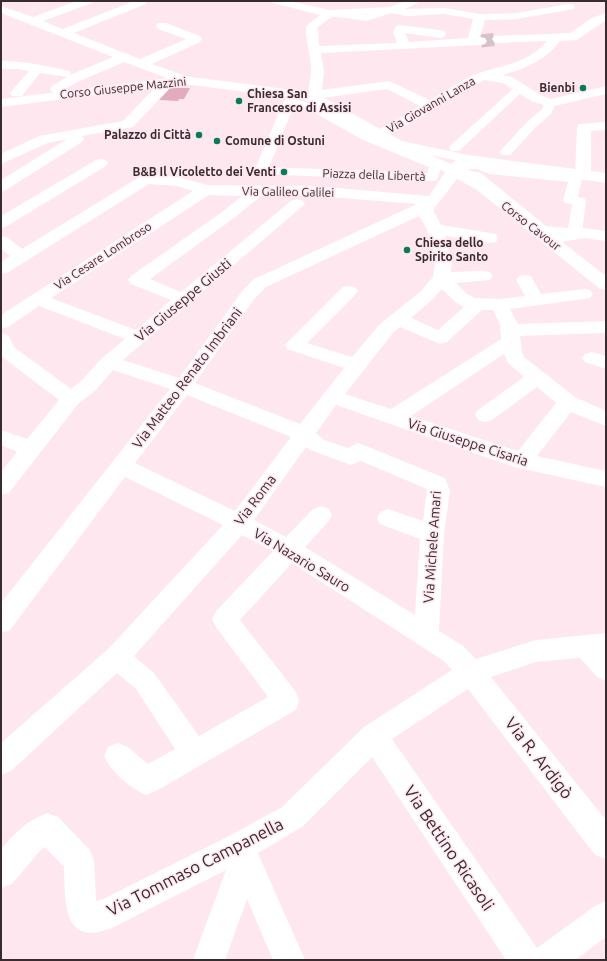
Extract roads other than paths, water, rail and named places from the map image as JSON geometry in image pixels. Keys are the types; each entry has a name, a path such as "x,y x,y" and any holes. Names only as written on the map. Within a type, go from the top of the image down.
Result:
{"street":[{"path":"33,21 88,1"},
{"path":"277,1 330,13 390,11 407,13 445,11 480,17 516,16 568,7"},
{"path":"390,11 413,1"},
{"path":"64,34 142,2"},
{"path":"1,9 184,80"},
{"path":"330,13 312,26 311,35 318,76 314,90 314,100 389,85 431,106"},
{"path":"498,39 573,37 595,19 606,16"},
{"path":"476,39 480,17"},
{"path":"546,25 557,37"},
{"path":"140,64 196,39 162,26"},
{"path":"404,46 399,32 400,30 476,39"},
{"name":"Via Giovanni Lanza","path":"380,135 482,76 498,73 540,56 557,37"},
{"path":"313,50 404,46 476,39"},
{"path":"57,89 77,77 125,57"},
{"path":"1,65 18,65 65,74"},
{"path":"17,93 38,68"},
{"path":"482,76 507,80 536,98 550,103 606,90"},
{"name":"Corso Giuseppe Mazzini","path":"1,103 184,80 300,95 314,100"},
{"path":"1,160 44,139 128,124 168,82"},
{"path":"455,148 520,88"},
{"name":"Piazza della Libertà","path":"314,100 367,137 436,165 432,177 260,171 290,101 314,100 397,144 468,160 606,178"},
{"path":"506,152 531,125 547,111 550,103"},
{"path":"583,175 584,127 606,126"},
{"path":"1,187 77,139"},
{"name":"Corso Cavour","path":"397,144 454,171 482,187 606,285"},
{"name":"Piazza della Libertà","path":"427,214 459,164 468,160"},
{"path":"1,223 100,163"},
{"path":"472,164 479,165 490,170 575,179 570,200 579,201 575,232 555,232 541,229 476,176 466,174 461,169 472,164"},
{"name":"Via Galileo Galilei","path":"21,256 146,179 178,182 206,190 256,192 315,191 427,214 490,238"},
{"name":"Via Cesare Lombroso","path":"1,323 206,190"},
{"path":"183,299 137,280 228,215 256,192"},
{"name":"Via Giuseppe Giusti","path":"1,487 71,399 89,385 109,362 297,204"},
{"path":"427,214 444,257 442,278 462,301 477,305 499,305 584,294"},
{"name":"Via Matteo Renato Imbriani","path":"1,622 183,386 249,294 260,283 427,214"},
{"path":"549,240 584,233 606,236"},
{"path":"1,241 21,256 1,269"},
{"path":"442,278 484,276"},
{"name":"Via Roma","path":"1,761 117,657 239,523 356,365 386,329 427,295 442,278"},
{"path":"525,280 536,301"},
{"path":"349,291 294,345 356,365"},
{"path":"36,299 138,338"},
{"path":"398,319 440,338 477,305"},
{"path":"499,305 503,312 510,336 512,351 516,360 568,402 606,418"},
{"path":"393,418 510,336 606,328"},
{"path":"1,339 6,350 71,399"},
{"path":"109,362 183,386 304,434"},
{"path":"485,415 537,377"},
{"name":"Via Giuseppe Cisaria","path":"333,397 522,461 606,479"},
{"path":"522,461 568,402"},
{"name":"Via Michele Amari","path":"304,434 317,445 351,457 358,451 437,484 439,491 432,534 426,637"},
{"path":"1,437 31,449"},
{"name":"Via Nazario Sauro","path":"121,466 239,523 288,550 453,653 471,672"},
{"path":"118,756 146,781 286,701 225,619 320,515"},
{"path":"388,518 432,534"},
{"path":"596,645 606,669"},
{"name":"Via Tommaso Campanella","path":"1,873 29,840 47,828 79,861 81,907 88,917 103,916 243,853 292,817 374,736 471,672 536,652 596,645"},
{"path":"117,657 145,681 194,754"},
{"name":"Via R. Ardigò","path":"471,672 606,844"},
{"name":"Via Bettino Ricasoli","path":"374,736 525,960"},
{"path":"209,960 243,853"},
{"path":"243,853 289,960"},
{"path":"548,960 606,917"}],"tunnel":[{"path":"481,41 498,39"}],"place":[{"name":"Bienbi","path":"583,88"},
{"name":"Chiesa San Francesco di Assisi","path":"239,101"},
{"name":"Palazzo di Città","path":"199,135"},
{"name":"Comune di Ostuni","path":"217,141"},
{"name":"B&B Il Vicoletto dei Venti","path":"284,172"},
{"name":"Chiesa dello Spirito Santo","path":"407,250"}]}
